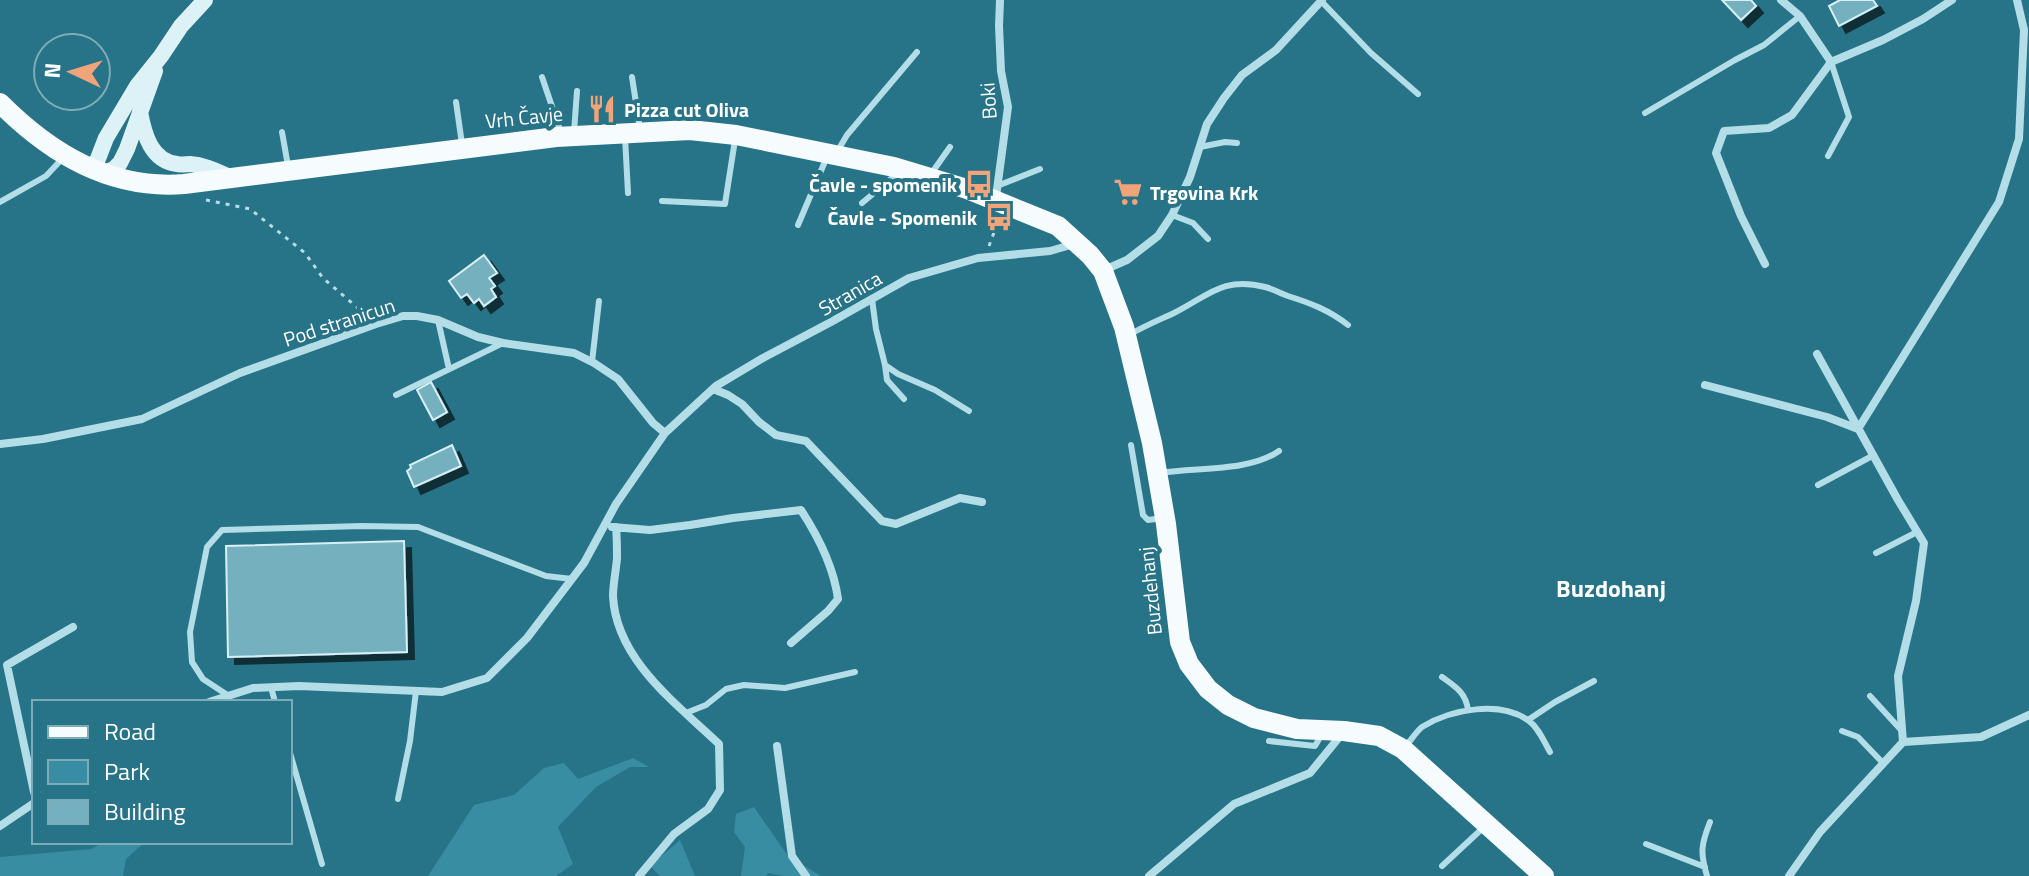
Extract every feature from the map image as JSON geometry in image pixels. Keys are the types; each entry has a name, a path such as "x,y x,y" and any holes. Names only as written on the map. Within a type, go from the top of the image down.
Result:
{"main road":[{"path":"161,56 120,163 114,169 99,171 106,138 121,110 181,26 205,0"},
{"name":"Vrh Čavje","path":"0,103 25,128 66,156 99,171 154,185 568,136 690,130 736,135 929,177 1058,226 1077,243"},
{"path":"140,110 144,132 159,156 178,164 210,168 232,178"},
{"name":"Buzdehanj","path":"1077,243 1103,271 1126,336 1152,443 1165,518 1180,642 1189,664 1208,689 1228,705 1254,718 1297,729 1379,736 1403,749 1544,876"}],"street":[{"name":"Boki","path":"997,202 1008,107 1001,71 1000,0"},
{"path":"1781,0 1800,16 1831,62"},
{"path":"1765,264 1741,216 1716,153 1724,131 1769,128 1792,115 1831,62 1883,40 1952,0"},
{"path":"1858,429 1999,202 2019,139 2024,30 2017,0"},
{"path":"1103,271 1127,260 1158,236 1190,177 1207,124 1224,98 1242,75 1276,50 1321,1"},
{"path":"2019,139 2029,133"},
{"name":"Stranica","path":"216,700 253,688 299,686 442,692 487,678 527,638 584,563 616,504 665,433 713,389 909,278 978,258 1050,251 1077,243"},
{"name":"Pod stranicun","path":"0,444 43,439 142,419 240,373 403,316 438,320 478,337 503,343 574,353 618,379 653,423 665,433"},
{"path":"1817,354 1924,543 1916,601 1898,676 1903,742"},
{"path":"1705,385 1827,417 1858,429"},
{"path":"713,389 742,404 776,435 806,441 882,521 896,524 960,498 982,502"},
{"path":"603,528 650,530 801,510 828,566 838,599 791,643"},
{"path":"616,527 613,596 619,631 641,665 673,702 719,744 720,790 708,809 674,834 639,876"},
{"path":"32,783 4,664 73,627"},
{"path":"1789,876 1820,832 1903,742 1981,737 2029,715"},
{"path":"1149,876 1234,804 1310,773 1334,730"},
{"path":"777,746 792,856 806,876"},
{"path":"0,826 32,804"}],"lane":[{"path":"1321,1 1371,53 1418,94"},
{"path":"1645,113 1764,45 1800,16"},
{"path":"798,225 832,154 917,52"},
{"path":"1828,156 1849,117 1831,62"},
{"path":"542,77 568,136"},
{"path":"628,193 633,132 632,77"},
{"path":"568,136 577,91"},
{"path":"456,102 463,148"},
{"path":"282,132 288,170"},
{"path":"662,201 725,204 736,135"},
{"path":"1200,147 1237,143"},
{"path":"929,177 950,147"},
{"path":"0,202 46,176 66,156"},
{"path":"862,203 902,169"},
{"path":"997,202 1040,169"},
{"path":"1172,215 1193,223 1208,239"},
{"path":"1126,336 1212,290 1244,283 1266,287 1308,302 1333,313 1348,325"},
{"path":"872,299 887,380 904,399"},
{"path":"592,362 599,301"},
{"path":"438,320 449,369"},
{"path":"396,395 503,343"},
{"path":"885,365 969,411"},
{"path":"1131,445 1143,515 1148,520 1165,518"},
{"path":"1157,473 1234,466 1266,460 1279,451"},
{"path":"1818,485 1874,455"},
{"path":"229,696 203,679 192,662 190,632 207,547 222,530 418,527 546,576 572,579"},
{"path":"1876,553 1917,532"},
{"path":"686,713 706,705 726,689 744,685 785,688 855,672"},
{"path":"1442,677 1466,699 1468,710"},
{"path":"1528,720 1594,681"},
{"path":"271,687 274,700"},
{"path":"398,799 416,691"},
{"path":"1870,696 1902,731"},
{"path":"1403,749 1420,728 1444,717 1468,710 1501,708 1536,727 1550,752"},
{"path":"1269,741 1315,746 1334,730"},
{"path":"1842,731 1858,737 1883,763"},
{"path":"292,760 322,864"},
{"path":"1707,876 1702,842 1710,822"},
{"path":"1442,866 1487,824"},
{"path":"1646,844 1705,867"}],"path":[{"path":"202,198 250,209 305,253 323,278 376,324"},
{"path":"987,252 997,202"}],"green space":[{"path":"633,758 649,767 630,767 596,787 558,827 573,864 556,876 428,876 474,805 514,795 544,768 564,763 578,779"},
{"path":"754,807 788,856 821,876 768,873 766,876 741,876 745,847 734,832 736,814"},
{"path":"680,840 695,876 660,876 650,866"},
{"path":"100,844 143,844 126,859 123,876 0,876 0,857 91,849"}],"building":[{"path":"1722,0 1751,0 1756,6 1741,20"},
{"path":"1840,0 1873,0 1877,6 1839,26 1829,6"},
{"path":"484,255 497,273 489,278 495,286 491,289 496,297 484,306 479,299 474,303 467,294 461,298 449,281"},
{"path":"431,382 447,412 433,420 417,390"},
{"path":"452,445 461,466 414,487 407,471 410,465"},
{"path":"404,541 407,652 228,657 226,546"}],"place":[{"name":"Pizza cut Oliva","path":"602,109"},
{"name":"Čavle - spomenik","path":"979,184"},
{"name":"Trgovina Krk","path":"1128,192"},
{"name":"Čavle - Spomenik","path":"999,217"}],"district":[{"name":"Buzdohanj","path":"1611,588"}]}
